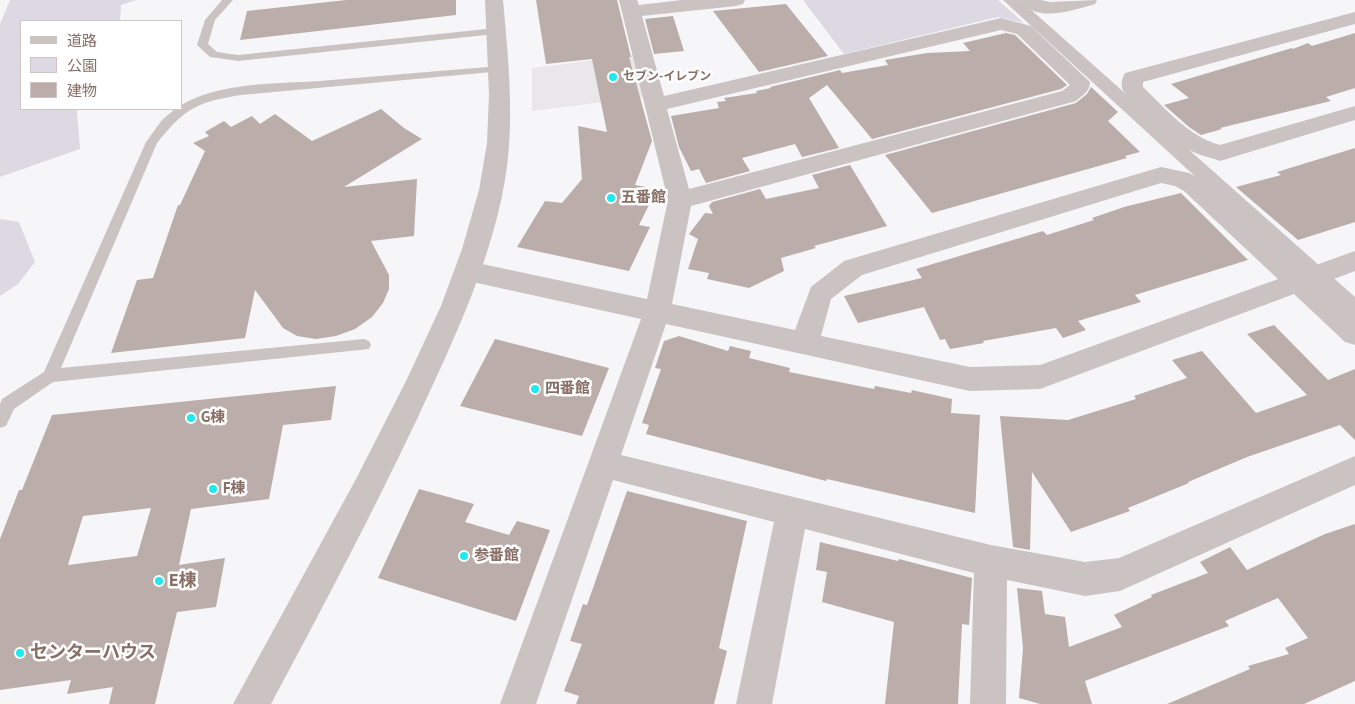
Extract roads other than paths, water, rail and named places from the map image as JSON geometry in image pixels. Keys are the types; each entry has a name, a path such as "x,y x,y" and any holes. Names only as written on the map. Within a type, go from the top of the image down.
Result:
{"street":[{"path":"252,704 374,477 433,355 468,271 491,188 500,114 494,0"},
{"path":"518,704 657,312 680,200 629,6 736,0"},
{"path":"1011,0 1028,7 1105,85 1192,163 1306,278 1355,334"},
{"path":"1028,7 1036,6 1050,9 1088,0"},
{"path":"680,200 1058,100 1069,96 1080,87 1090,88 1105,85 1355,18"},
{"path":"656,105 1001,24 1024,30 1080,82 1080,87"},
{"path":"1132,78 1133,89 1193,143 1207,150 1220,153"},
{"path":"805,343 820,294 853,268 1161,175 1170,169 1210,158 1220,153 1355,113"},
{"path":"1161,175 1181,178 1192,185 1306,278 1355,310"},
{"path":"468,271 970,379 1040,377 1355,261"},
{"path":"603,464 991,561 1085,580 1120,574 1355,470"},
{"path":"754,704 792,512"},
{"path":"988,704 991,561"}],"lane":[{"path":"228,0 216,9 205,27 202,45 214,55 238,58 496,31"},
{"path":"182,110 191,103 217,95 252,90 499,69"},
{"path":"50,376 152,142 171,118 182,110"},
{"path":"0,421 8,404 50,376 364,345"}],"place":[{"name":"セブン-イレブン","path":"613,77"},
{"name":"五番館","path":"611,198"},
{"name":"四番館","path":"535,389"},
{"name":"G棟","path":"191,418"},
{"name":"F棟","path":"213,489"},
{"name":"参番館","path":"464,556"},
{"name":"E棟","path":"159,581"},
{"name":"センターハウス","path":"20,653"}]}
